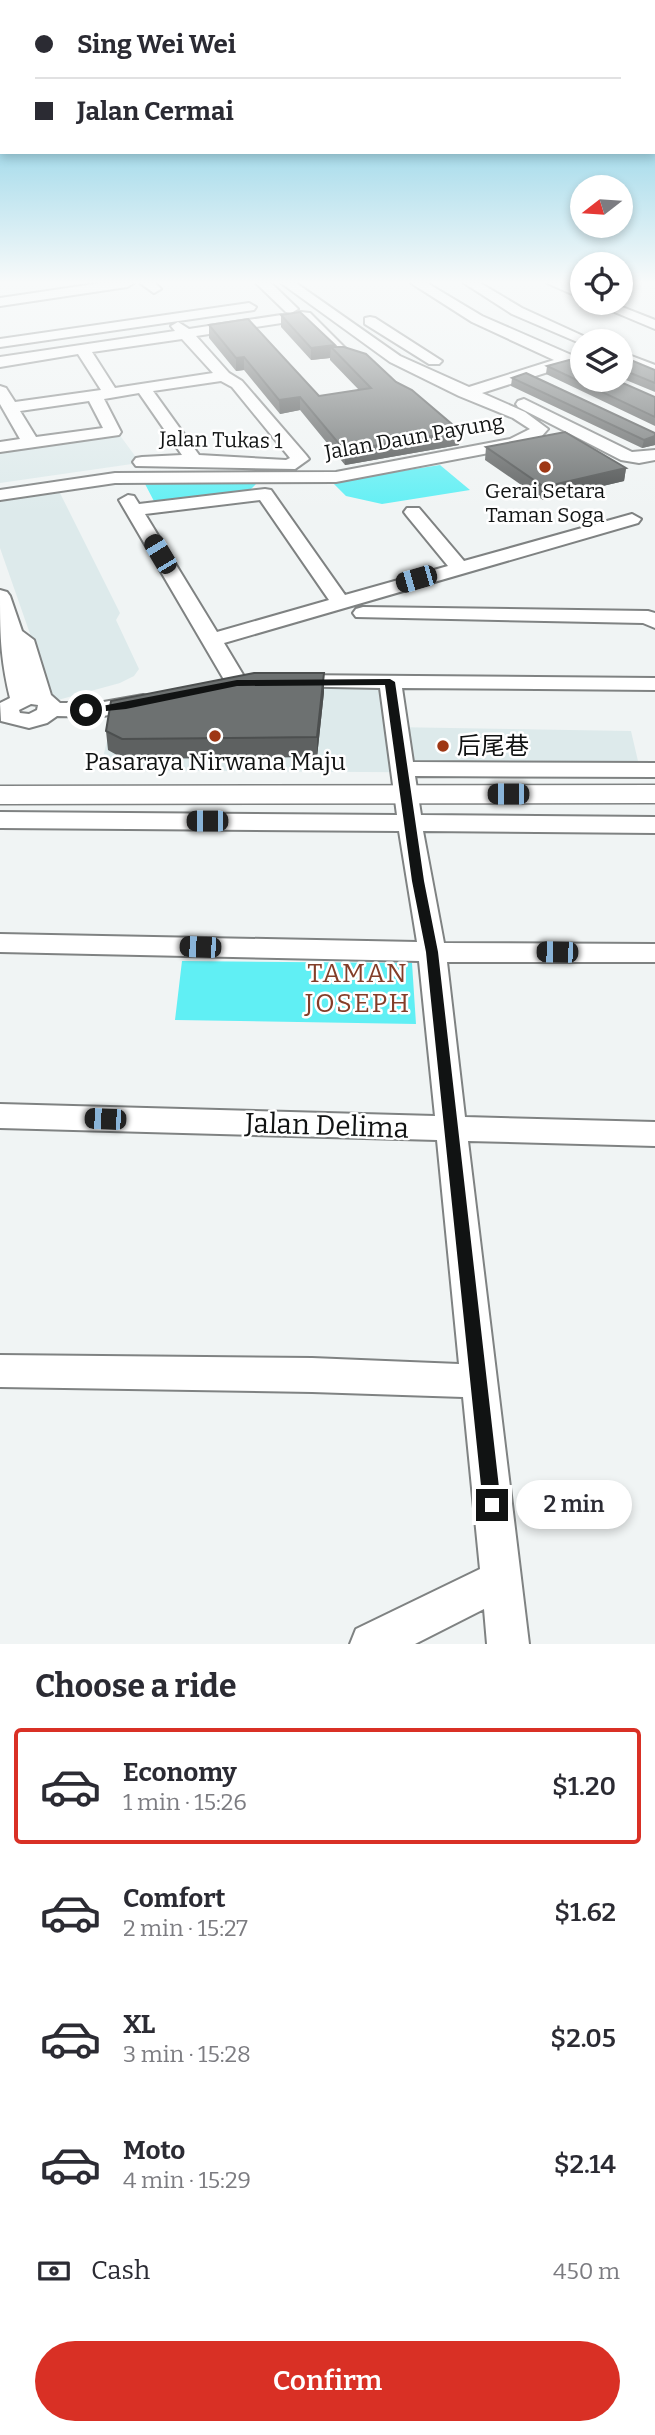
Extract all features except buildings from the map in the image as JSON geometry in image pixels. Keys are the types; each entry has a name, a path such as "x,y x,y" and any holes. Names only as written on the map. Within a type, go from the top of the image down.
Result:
{"main road":[{"path":"2,806 407,796 655,794"}],"street":[{"path":"0,447 113,432 102,394 87,360"},
{"name":"Jalan Tukas 1","path":"0,481 134,461 194,460 289,465 300,459 237,384 224,376 209,360"},
{"name":"Jalan Daun Payung","path":"0,495 115,478 336,477 515,443 540,429 519,415 465,393 396,360"},
{"path":"433,360 627,456 639,458 655,455"},
{"path":"465,393 565,360 570,362"},
{"path":"633,360 655,371"},
{"path":"526,374 549,385"},
{"path":"10,408 224,376"},
{"path":"143,387 194,460"},
{"path":"0,391 31,443"},
{"path":"461,436 479,451"},
{"path":"115,478 211,640 254,682"},
{"path":"134,510 265,494 340,602"},
{"path":"414,512 459,567"},
{"path":"211,640 632,519"},
{"path":"0,596 13,634 7,639 6,645 24,708 110,708 163,698"},
{"path":"363,613 648,617 655,622"},
{"path":"212,688 254,682 655,684"},
{"path":"390,682 432,952 508,1644"},
{"path":"407,796 655,770"},
{"path":"407,796 655,825"},
{"path":"0,943 432,952 655,953"},
{"name":"Jalan Delima","path":"0,1116 655,1134"},
{"path":"0,1371 312,1375 478,1381"},
{"path":"371,1644 500,1580"}],"shaded area":[{"path":"116,430 138,460 132,464 0,483 0,446"},
{"path":"440,465 470,490 382,504 346,496 332,482"},
{"path":"258,482 249,491 156,505 145,484"},
{"path":"55,483 120,613 116,620 139,669 134,676 120,683 58,700 51,694 0,548 0,492"},
{"path":"385,685 391,727 631,731 641,774 100,770 114,712 238,687"},
{"path":"182,961 412,963 416,1024 175,1020"}],"place":[{"name":"Gerai Setara Taman Soga","path":"545,467"},
{"name":"Pasaraya Nirwana Maju","path":"215,736"},
{"name":"后尾巷","path":"443,746"}],"district":[{"name":"TAMAN JOSEPH","path":"358,988"}],"route":[{"path":"86,710 126,706 237,683 390,682 408,794 418,881 432,952 492,1505"}]}
